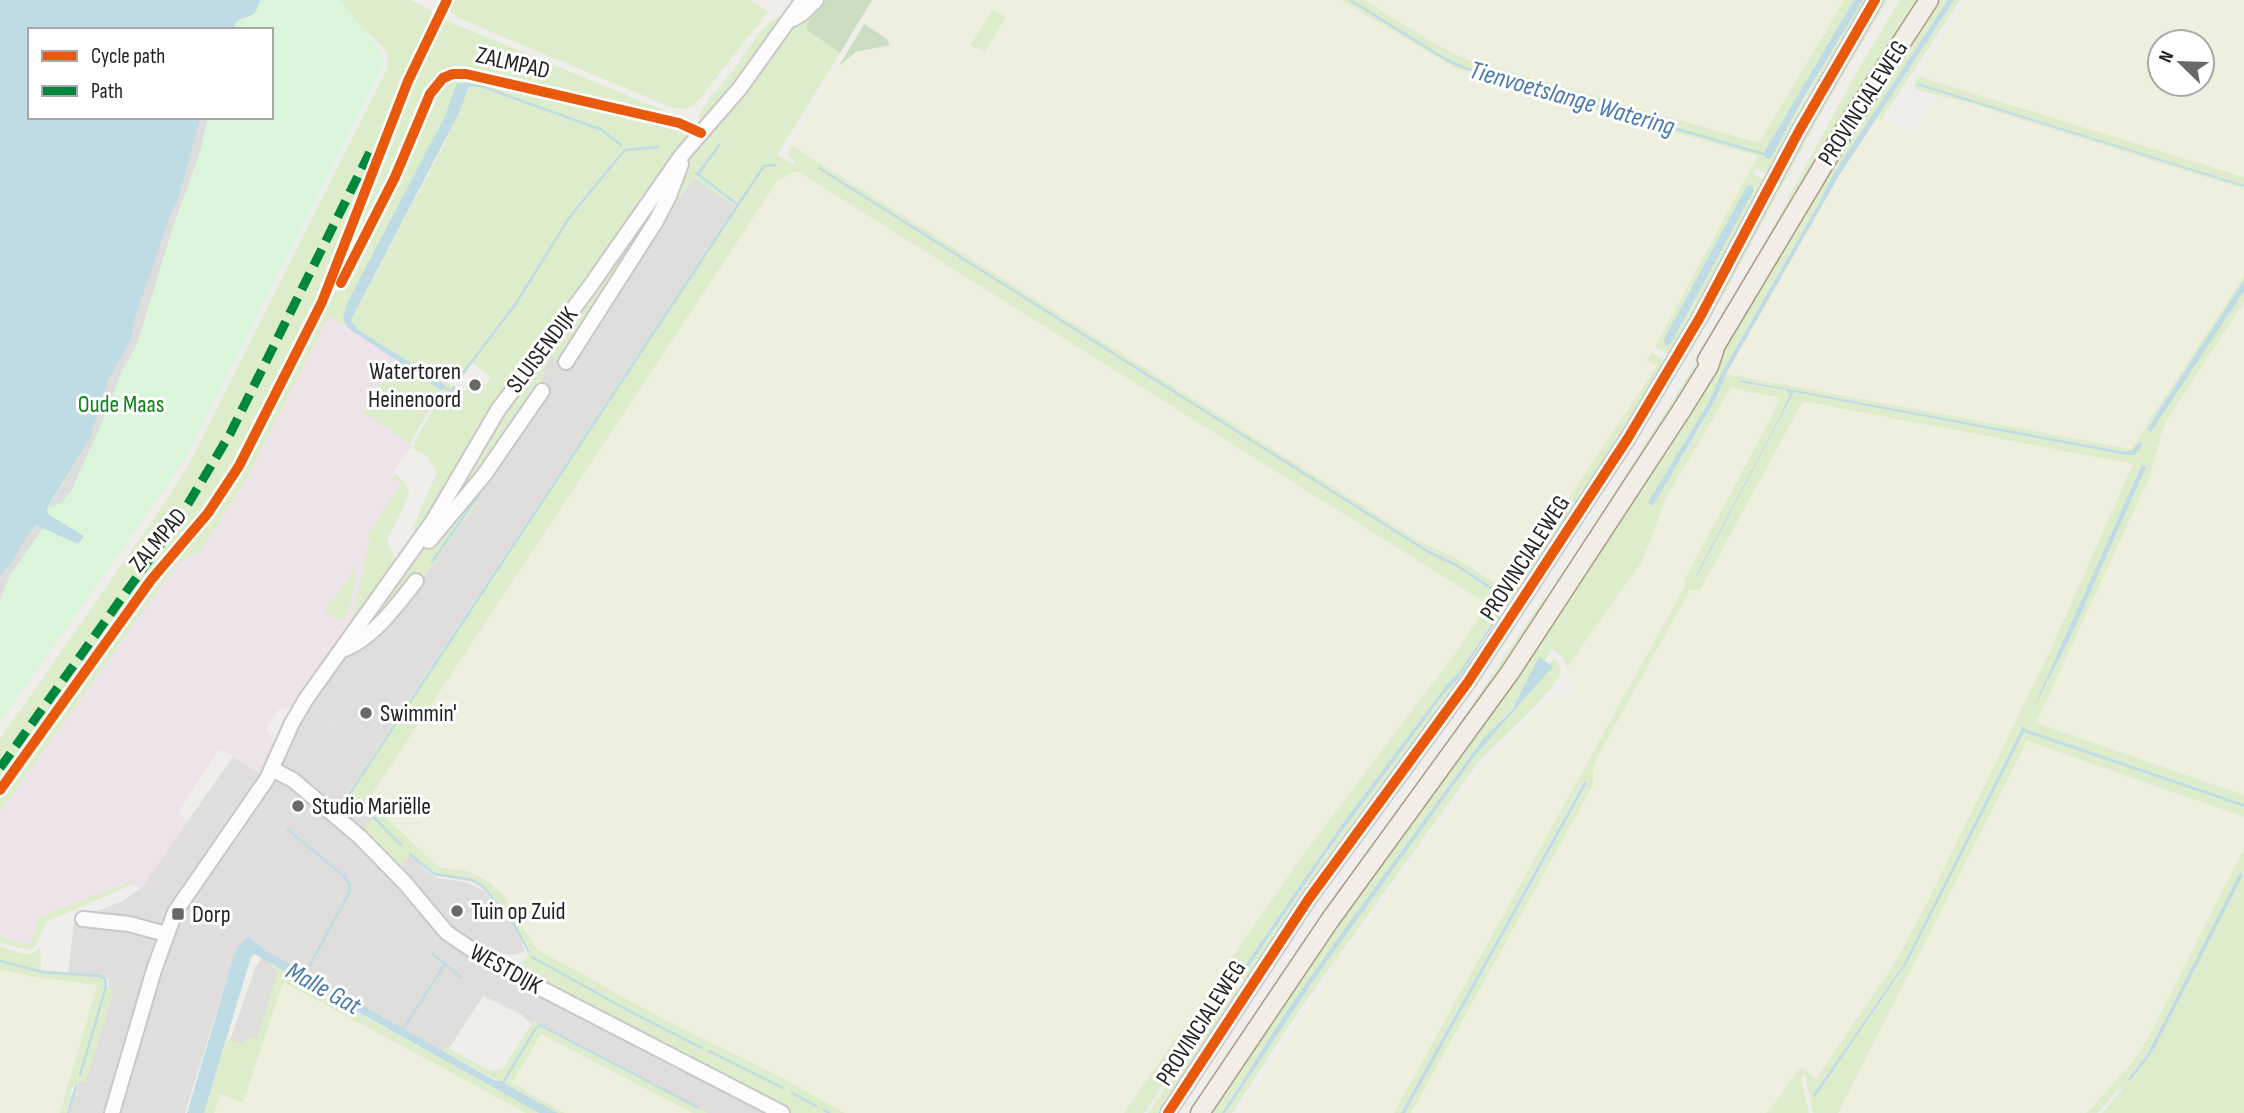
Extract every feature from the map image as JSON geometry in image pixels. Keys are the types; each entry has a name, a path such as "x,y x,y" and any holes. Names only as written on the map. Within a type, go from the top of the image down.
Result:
{"main road":[{"name":"PROVINCIALEWEG","path":"1200,1113 1315,942 1484,705 1506,666 1714,351 1820,170 1930,0"}],"street":[{"name":"SLUISENDIJK","path":"112,1113 166,934 183,897 272,769 300,709 448,497 491,419 591,285 682,155 735,95 803,0"},
{"path":"789,20 803,13 816,0"},
{"name":"PROVINCIALEWEG","path":"1168,1113 1313,893 1468,682 1622,448 1703,313 1812,108 1875,0"},
{"name":"SLUISENDIJK","path":"566,362 665,205 678,174 682,155"},
{"name":"SLUISENDIJK","path":"412,552 434,536 481,479 542,391"},
{"name":"SLUISENDIJK","path":"341,651 374,628 416,580"},
{"name":"WESTDIJK","path":"272,769 293,780 360,837 405,883 441,928 460,944 782,1113"},
{"path":"83,919 129,924 166,934"}],"shaded area":[{"path":"679,167 739,205 349,797 430,874 438,878 465,882 484,891 516,926 525,951 515,955 482,952 790,1113 700,1113 536,1029 522,1015 483,996 444,1056 283,967 265,1037 226,1052 255,969 265,951 251,938 240,948 226,981 185,1113 69,1113 109,985 108,978 68,976 74,920 123,901 142,887 236,752 285,755 305,710 497,419"},
{"path":"329,315 397,361 363,411 412,446 394,472 406,484 393,529 386,540 395,565 294,706 280,708 266,729 273,737 275,747 262,775 219,750 178,813 188,820 141,889 127,883 39,917 30,946 0,936 0,812 179,561 200,552 248,477"},
{"path":"356,686 364,692 338,728 321,728 342,701 346,701"}],"green space":[{"name":"Oude Maas","path":"237,0 340,0 381,52 384,64 192,447 0,722 0,455 183,119 273,119 273,28 229,28"},
{"path":"332,0 410,0 431,10 434,20 401,93 331,274 231,475 208,509 148,580 0,787 0,739 188,466 387,68 387,54 381,45"},
{"path":"450,0 751,0 768,12 698,101 691,107 681,109 668,106 461,19 450,10"},
{"path":"820,0 825,0 807,30 840,53 777,155 793,164 795,160 788,156 791,145 1422,543 1452,556 1504,589 1496,600 1489,596 1484,602 797,171 778,180 368,800 438,867 467,871 489,882 504,896 537,949 663,1019 792,1083 845,1113 790,1113 515,970 514,967 528,957 526,952 530,949 503,906 478,882 435,873 412,854 397,869 360,832 372,818 347,793 735,207 694,178 667,217 664,215 687,165 689,152 794,24"},
{"path":"825,0 872,0 840,53 807,30 806,26"},
{"path":"872,0 1341,0 1457,69 1759,156 1648,359 1657,365 1577,487 1570,496 1565,494 1503,588 1452,556 1422,543 790,144 841,63 856,52 890,45 887,39 860,22"},
{"path":"1341,0 1365,0 1462,58 1759,143 1844,0 1854,0 1763,154 1768,160 1863,0 1870,0 1773,172 1768,174 1755,169 1753,174 1764,180 1766,185 1674,355 1655,347 1758,156 1457,69","holes":["1752,185 1754,190 1673,340 1666,344 1665,339 1747,186"]},
{"path":"1366,0 1844,0 1759,143 1462,58"},
{"path":"1884,0 1888,0 1824,109 1735,274 1693,347 1647,417 1708,314 1823,103"},
{"path":"1900,0 1921,0 1678,397 1595,524 1708,344 1858,70"},
{"path":"1935,0 1948,0 1834,173 1720,376 1709,402 1648,502 1671,474 1692,441 1726,374 2131,449 2244,276 2244,280 2147,428 2152,431 2244,291 2244,302 2165,423 2149,478 2036,723 2244,795 2244,804 2025,729 2023,726 1902,967 1814,1097 1900,975 2024,731 2244,807 2244,817 2027,741 1838,1113 1813,1113 1805,1075 1801,1077 1809,1113 1767,1113 1801,1067 1816,1079 1895,963 2050,651 2133,464 1803,401 1700,590 1690,590 1593,765 1593,785 1411,1113 1405,1113 1587,784 1583,782 1401,1113 1394,1113 1685,586 1685,579 1774,412 1779,398 1731,388 1668,494 1641,563 1567,667 1562,657 1552,649 1544,661 1539,658 1512,710 1483,739 1382,877 1284,1017 1222,1113 1206,1113 1690,413 1817,185","holes":["1741,380 2121,451 2133,451 2139,442 2132,456 1794,392 1695,577 1790,393","2143,466 2145,467 2069,640 2031,713"]},
{"path":"1954,0 1960,0 1881,120 1876,118"},
{"path":"1967,0 2244,0 2244,177 1917,76"},
{"path":"993,9 1006,17 985,51 970,46"},
{"path":"778,17 781,21 754,63 707,118 698,117 759,33"},
{"path":"443,19 682,118 681,121 493,77 461,71 447,73 430,88 394,174 330,295 404,98"},
{"path":"864,24 887,39 890,45 856,52 839,66"},
{"path":"457,76 498,82 681,125 692,131 581,292 578,290 419,533 412,530 437,472 427,456 411,447 416,445 414,443 443,392 356,329 351,320 445,143 470,84 457,87 445,116 347,303 343,318 348,328 329,316 248,477 200,552 179,561 0,812 0,795 157,576 215,508 230,486 319,313 341,288 399,176 435,90 446,79","holes":["472,363 491,377 479,395 468,388 464,393 447,382 451,377 459,382"]},
{"path":"1917,76 2244,177 2244,185 1918,83 2244,189 1966,102 1917,90 1913,86"},
{"path":"1938,94 2244,189 2244,276 2131,449 1726,374 1840,174 1876,118 1914,132"},
{"path":"676,170 665,199 562,363 546,353"},
{"path":"797,171 1488,604 1455,654 1303,855 1124,1113 845,1113 792,1083 663,1019 537,949 526,930 489,882 467,871 438,867 367,800 778,180"},
{"path":"2244,302 2244,795 2036,723 2154,464 2165,423"},
{"path":"1652,352 1666,362 1667,367 1511,608 1504,603 1508,589 1657,366 1647,360"},
{"path":"545,354 551,358 543,370 546,372 481,477 443,513 483,442"},
{"path":"397,361 441,390 410,444 363,412"},
{"path":"1731,388 1779,397 1774,412 1685,579 1685,586 1394,1113 1240,1113 1330,974 1485,763 1543,704 1572,696 1567,667 1634,573 1678,476"},
{"path":"1803,401 2134,463 2050,651 1895,963 1816,1079 1801,1067 1767,1113 1411,1113 1593,785 1592,765 1690,590 1700,589"},
{"path":"393,472 409,489 407,500 387,539 396,563 357,622 352,619 370,540 368,534 401,484 394,478"},
{"path":"471,498 478,502 424,577 418,574 407,590 351,644 417,553"},
{"path":"357,566 351,603 343,621 340,621 324,611"},
{"path":"1544,598 1546,599 1472,711 1193,1113 1190,1113 1317,921 1437,757"},
{"path":"1488,604 1501,612 1505,620 1248,981 1233,975 1230,980 1241,991 1162,1113 1148,1113 1230,992 1227,991 1144,1113 1124,1113 1303,855 1455,654","holes":["1495,617 1498,618 1458,679 1442,696 1346,826 1246,971 1243,970 1340,827 1448,683 1460,671"]},
{"path":"1554,658 1560,668 1556,681 1537,705 1477,764 1296,1015 1232,1113 1225,1113 1318,974 1474,757 1552,667 1550,664"},
{"path":"2027,741 2244,817 2244,849 2146,1042 2133,1061 2087,1113 1838,1113"},
{"path":"2244,849 2244,1113 2102,1113 2122,1090 2120,1088 2098,1113 2087,1113 2133,1061 2146,1042","holes":["2240,874 2243,875 2153,1051 2130,1081 2128,1079 2147,1055"]},
{"path":"127,883 131,885 46,922 31,950 0,943 0,936 30,946 39,917"},
{"path":"40,945 41,970 105,977 107,988 114,990 86,1082 80,1081 78,1086 73,1085 66,1113 60,1113 97,985 33,977 0,969 0,946 28,954 37,950"},
{"path":"267,959 297,979 539,1113 526,1113 283,982 243,1103 220,1094 214,1113 204,1113 227,1039 244,1044 247,1037 257,1039 278,972 268,964"},
{"path":"0,969 33,977 97,985 60,1113 0,1113"},
{"path":"283,981 526,1113 214,1113 220,1094 243,1103"},
{"path":"533,1021 708,1113 692,1113 541,1034 512,1083 565,1113 558,1113 441,1050 447,1047 488,1070 502,1070"},
{"path":"541,1034 692,1113 565,1113 512,1083"}],"water":[{"path":"0,0 261,0 255,13 239,20 234,28 28,28 28,119 200,119 180,194 134,322 132,339 109,379 90,439 48,506 49,515 84,536 78,544 36,525 0,576"},
{"path":"1854,0 1863,0 1771,158 1766,159 1763,154"},
{"path":"1948,0 1954,0 1840,174 1653,506 1648,502 1709,402 1720,376 1834,173"},
{"path":"457,83 470,83 459,113 351,320 357,329 445,385 442,391 348,328 343,318 347,303 445,116"},
{"path":"1918,83 2244,185 2244,187 1917,85"},
{"path":"1752,185 1754,190 1673,340 1669,345 1665,345 1664,339 1747,186"},
{"path":"2244,280 2244,291 2151,432 2147,429"},
{"path":"1740,380 2121,451 2132,451 2139,442 2143,444 2135,455 2126,455 1794,392 1696,578 1790,394 1786,390"},
{"path":"2142,465 2146,467 2069,640 2031,713"},
{"path":"1499,616 1458,679 1442,696 1327,852 1245,972 1242,970 1340,827"},
{"path":"1539,657 1553,666 1474,757 1318,974 1225,1113 1222,1113 1285,1014 1338,938 1483,739 1512,710"},
{"path":"2023,726 2025,729 2244,804 2244,807 2024,732 1907,963 1815,1097 1813,1095 1902,967"},
{"path":"1584,782 1587,783 1405,1113 1401,1113"},
{"path":"2240,873 2243,875 2153,1051 2130,1081 2128,1079 2147,1055"},
{"name":"Malle Gat","path":"248,936 266,951 494,1080 558,1113 539,1113 254,954 204,1113 187,1113 235,952"}],"pier":[{"path":"200,119 208,119 200,152 172,230 137,344 122,371 71,491 61,503 48,508 90,439 109,379 132,339 134,322 180,194"},
{"path":"36,525 43,528 10,575 0,600 0,576"}],"waterway":[{"name":"Tienvoetslange Watering","path":"1350,0 1462,67 1767,155"},
{"path":"467,85 481,86 602,130 621,145"},
{"path":"698,174 720,144"},
{"path":"457,381 515,305 569,218 622,153 626,150 658,147"},
{"path":"696,173 738,205 764,166 775,165"},
{"path":"819,168 1427,551 1456,565 1491,588"},
{"path":"401,845 350,793 738,205"},
{"path":"444,387 451,391 454,387"},
{"path":"432,562 480,493"},
{"name":"Malle Gat","path":"287,829 344,876 350,885 349,893 305,974"},
{"path":"410,854 434,874 472,880 481,885 510,917 528,950"},
{"path":"432,954 461,977"},
{"path":"532,957 702,1048"},
{"path":"0,961 42,972 100,976 105,979 106,987 80,1075"},
{"path":"403,1029 445,964"},
{"path":"503,1083 540,1025 699,1108"},
{"path":"709,1051 783,1088"},
{"path":"68,1113 76,1086"},
{"path":"792,1093 816,1106"},
{"path":"824,1110 829,1113"}],"marked path":[{"path":"0,768 182,514 230,434 371,150"}],"cycle path":[{"name":"ZALMPAD","path":"0,790 151,580 208,513 239,466 322,302 408,81 447,0"},
{"path":"1168,1113 1308,900 1468,682 1628,438 1699,319 1799,131 1875,0"},
{"name":"ZALMPAD","path":"341,283 395,177 430,94 443,78 453,74 466,74 679,123 701,133"}],"place":[{"name":"Watertoren Heinenoord","path":"475,385"},
{"name":"Swimmin'","path":"366,713"},
{"name":"Studio Mariëlle","path":"298,806"},
{"name":"Tuin op Zuid","path":"457,911"},
{"name":"Dorp","path":"178,914"}]}
